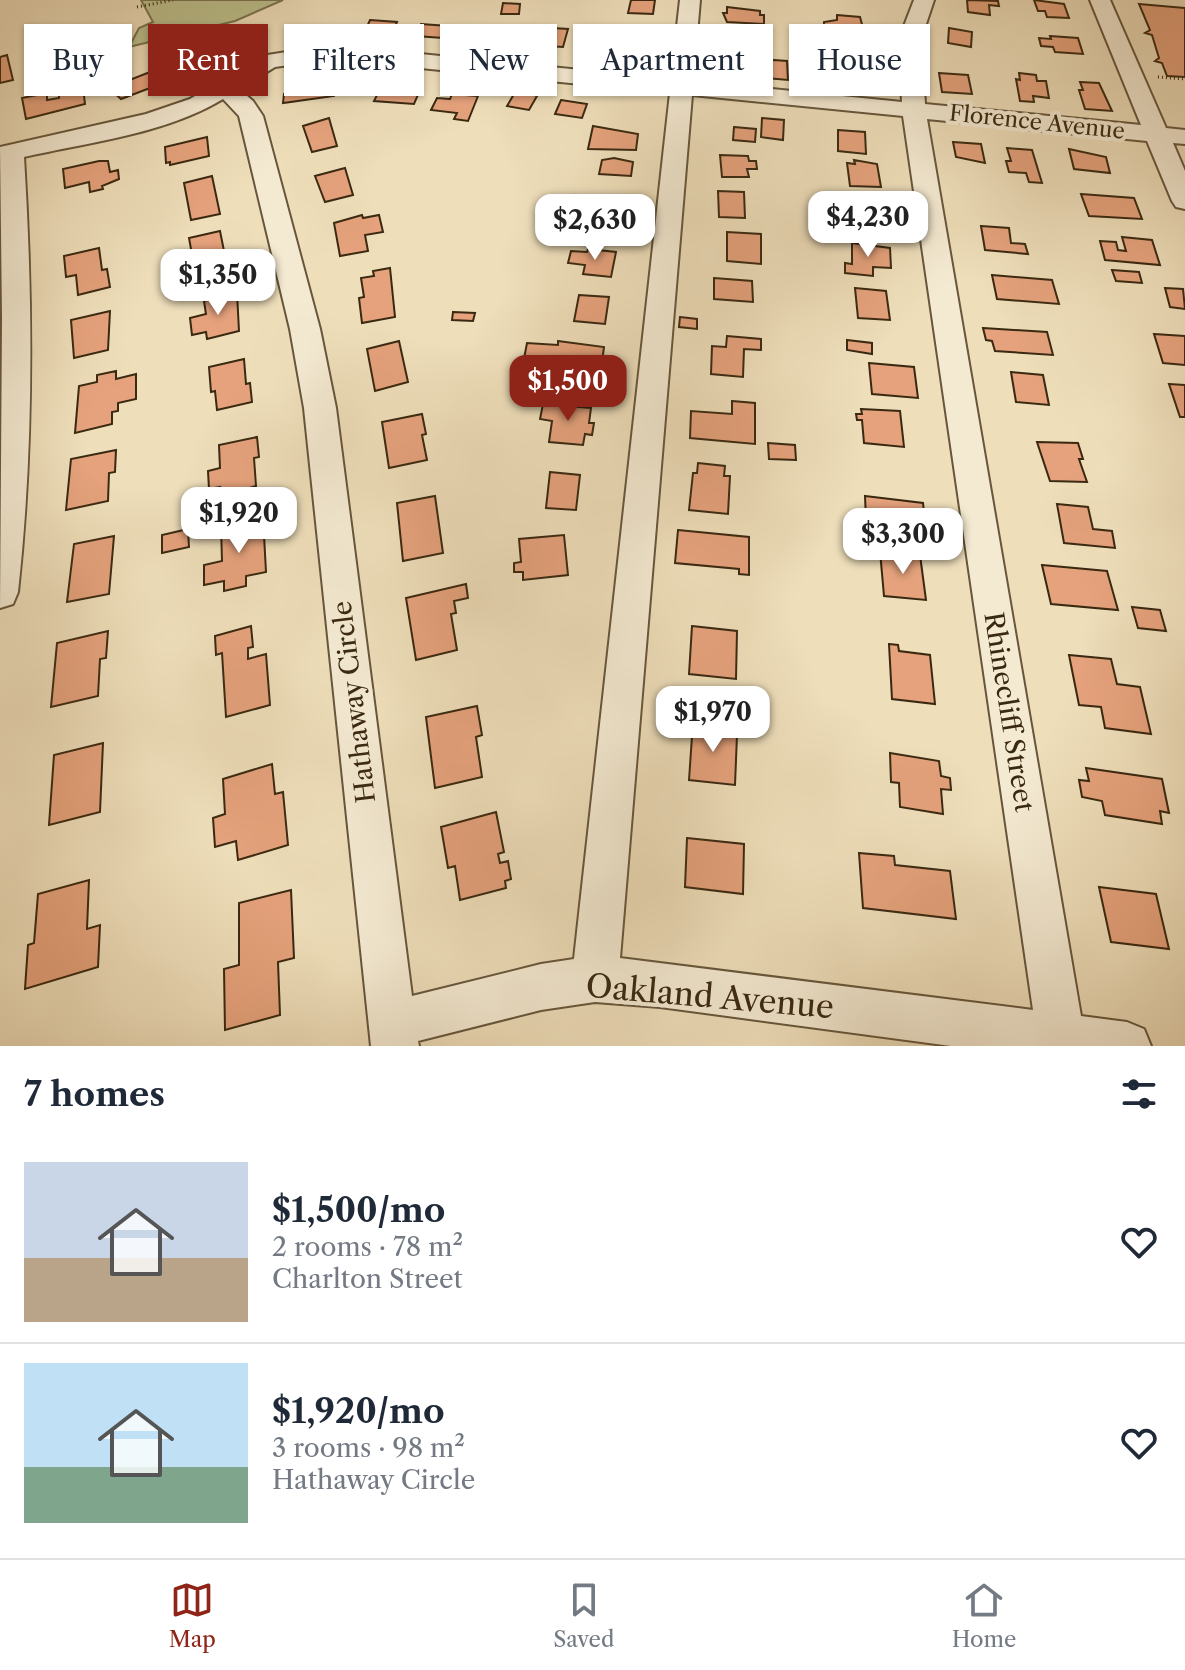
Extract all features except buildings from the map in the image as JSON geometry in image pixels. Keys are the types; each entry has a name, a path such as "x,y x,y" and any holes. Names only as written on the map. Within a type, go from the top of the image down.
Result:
{"street":[{"path":"687,24 690,0"},
{"name":"Rhinecliff Street","path":"924,0 910,39 914,109 1061,1042"},
{"path":"1100,0 1185,201"},
{"name":"Florence Avenue","path":"268,62 331,52 573,76"},
{"name":"Florence Avenue","path":"773,95 1185,137"},
{"name":"Florence Avenue","path":"6,154 153,120 212,96"},
{"name":"Hathaway Circle","path":"234,96 251,116 313,367 394,1035"},
{"path":"595,979 680,96"},
{"path":"0,592 15,437 17,269 6,154"},
{"name":"Oakland Avenue","path":"394,1035 541,987 595,979 660,984 1061,1042 1127,1046"}],"path":[{"path":"137,7 173,0"},
{"path":"1151,76 1185,79"}],"green space":[{"path":"141,0 283,0 223,24 148,24 153,22"},
{"path":"148,24 148,42 132,46 132,41 139,28"}]}
